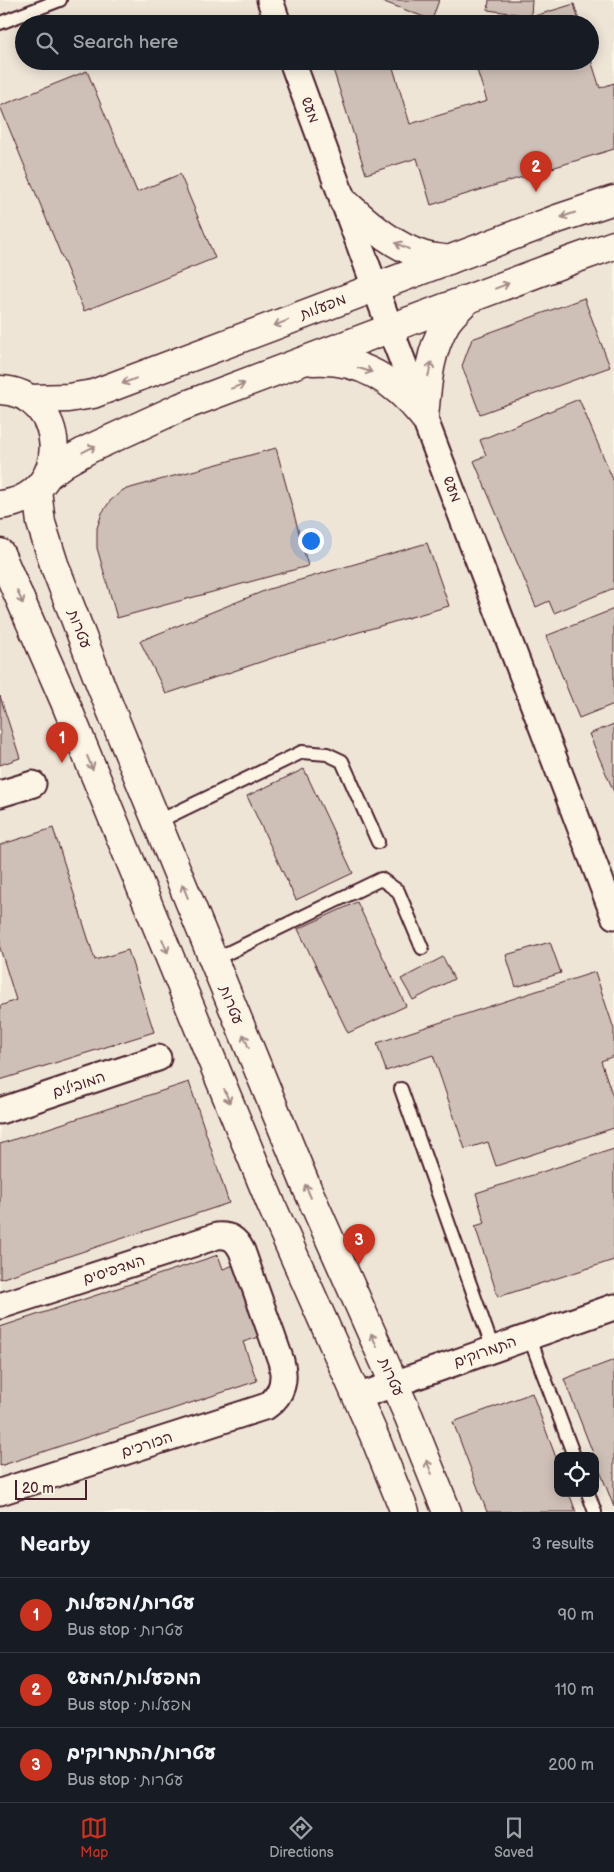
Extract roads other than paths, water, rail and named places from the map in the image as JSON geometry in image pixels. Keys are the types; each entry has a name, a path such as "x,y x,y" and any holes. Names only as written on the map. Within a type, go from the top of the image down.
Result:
{"street":[{"path":"270,0 275,15"},
{"name":"מעש","path":"295,70 390,328 614,916"},
{"name":"מפעלות","path":"8,391 68,398 93,394 557,219 614,200"},
{"path":"344,202 396,244 422,255 448,260"},
{"path":"0,506 24,499 72,458 181,408 614,245"},
{"path":"424,417 428,379 435,350 446,323 467,299"},
{"path":"300,362 345,363 373,372 394,385 424,417"},
{"path":"8,391 41,411 50,425 54,442 54,459 42,482"},
{"name":"עטרות","path":"42,482 41,523 54,564 101,686 307,1188 394,1384 447,1512"},
{"path":"0,553 65,702 271,1204 357,1397 405,1512"},
{"path":"0,794 33,784"},
{"name":"המובילים","path":"0,1111 158,1058"},
{"name":"המדפיסים","path":"0,1306 217,1236 228,1236 235,1239 242,1251 281,1361 284,1376 283,1384"},
{"name":"התמרוקים","path":"357,1397 614,1307"},
{"name":"הכורכים","path":"0,1492 267,1406 277,1398 283,1384"}],"lane":[{"path":"21,15 60,0"},
{"path":"0,23 15,17"},
{"path":"157,822 302,752 328,754 342,761 378,842"},
{"path":"213,960 381,879 398,891 422,948"},
{"path":"402,1089 493,1349"},
{"path":"530,1336 573,1452"},
{"path":"589,1497 595,1512"}],"place":[{"name":"המפעלות/המעש","path":"536,192"},
{"name":"עטרות/מפעלות","path":"62,763"},
{"name":"עטרות/התמרוקים","path":"359,1265"}]}
